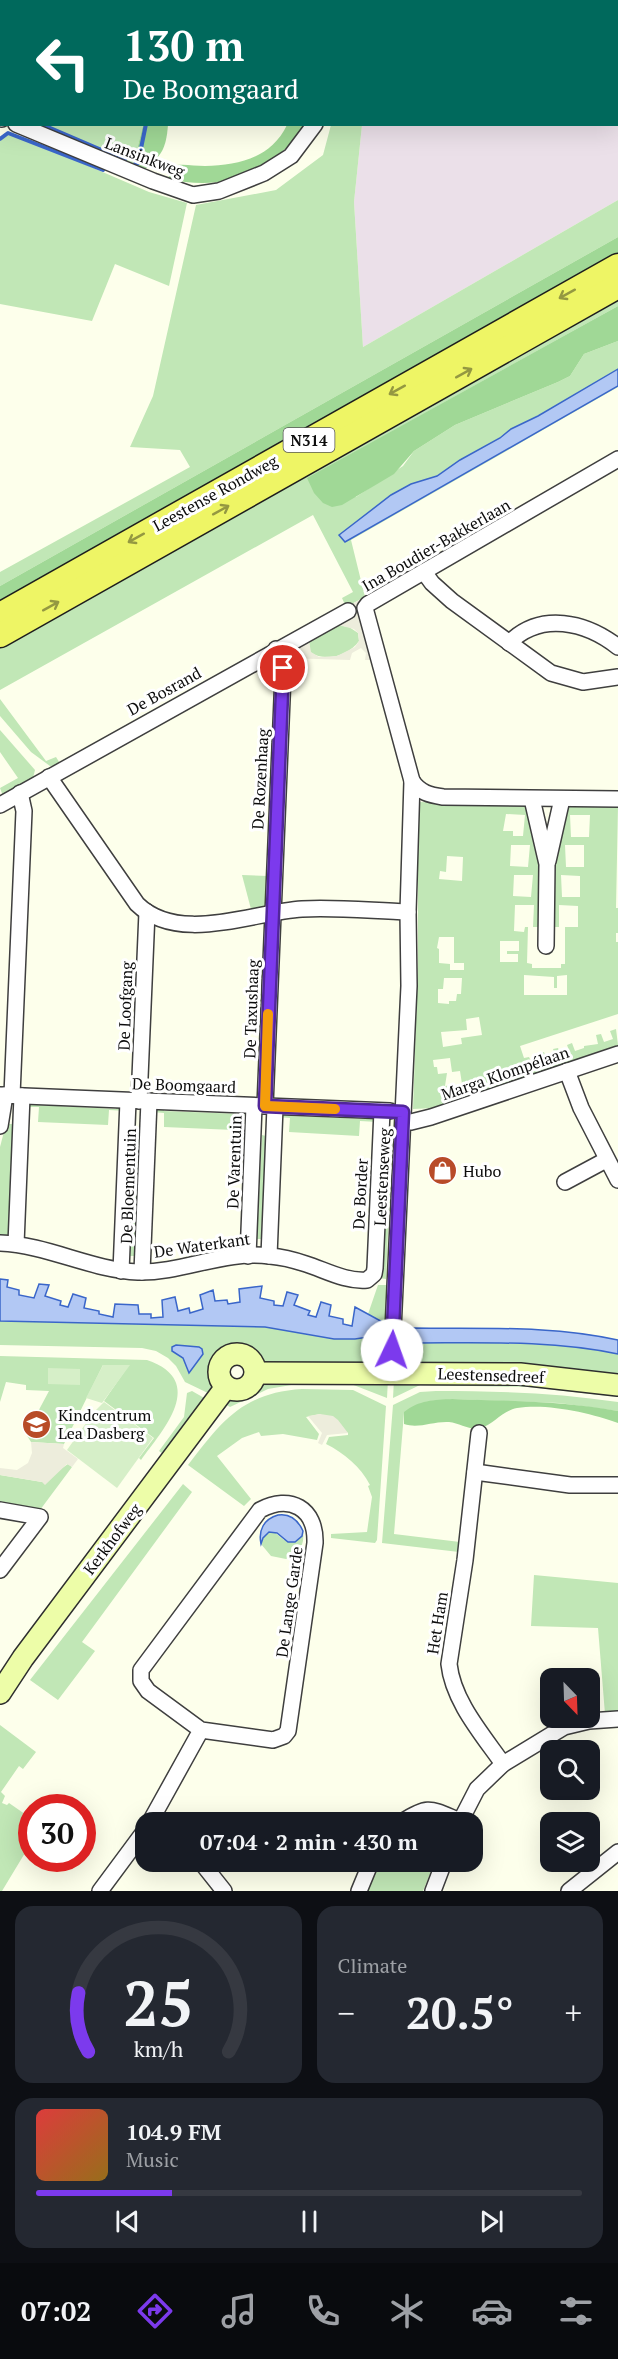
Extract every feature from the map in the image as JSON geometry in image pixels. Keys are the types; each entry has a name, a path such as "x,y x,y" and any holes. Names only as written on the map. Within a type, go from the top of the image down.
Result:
{"main road":[{"name":"Leestense Rondweg","path":"0,615 618,266"},
{"name":"Leestense Rondweg","path":"0,635 618,286"}],"street":[{"name":"Lansinkweg","path":"21,126 153,181 193,195 219,191 264,173 291,156 314,126"},
{"name":"Ina Boudier-Bakkerlaan","path":"412,781 365,608 368,604 618,459"},
{"path":"424,572 432,583 452,601 551,673 584,682 618,677"},
{"name":"De Bosrand","path":"0,805 348,610"},
{"path":"509,643 517,635 544,623 565,622 608,639 618,647"},
{"name":"De Rozenhaag","path":"272,913 283,675 282,661 276,649"},
{"path":"50,777 137,904 147,912 168,921 192,924 246,919 305,909 408,912"},
{"path":"412,781 426,793 443,797 618,800"},
{"name":"Leestenseweg","path":"391,1373 409,986 408,912 412,781"},
{"path":"8,1243 10,1095 24,811 21,794"},
{"path":"532,799 547,864"},
{"path":"546,946 547,864 562,799"},
{"name":"De Loofgang","path":"138,1101 147,912"},
{"name":"De Taxushaag","path":"265,1106 272,913"},
{"name":"Marga Klompélaan","path":"403,1117 431,1117 618,1054"},
{"path":"567,1071 581,1108 618,1180"},
{"path":"0,1126 10,1095"},
{"name":"De Boomgaard","path":"10,1095 382,1111 403,1117"},
{"name":"De Bloementuin","path":"121,1271 138,1101"},
{"name":"De Bloementuin","path":"138,1101 142,1272"},
{"path":"265,1106 269,1256"},
{"name":"De Varentuin","path":"248,1256 265,1106"},
{"name":"De Border","path":"371,1277 375,1268 382,1111"},
{"path":"565,1182 606,1160"},
{"name":"De Waterkant","path":"8,1243 121,1271 142,1272 170,1269 219,1258 269,1256 296,1261 353,1280 367,1280 371,1277"},
{"path":"230,1355 244,1355 251,1359 256,1373 254,1381 248,1387 233,1390 221,1381 220,1366 230,1355"},
{"name":"Leestensedreef","path":"256,1373 520,1374 618,1385"},
{"name":"Kerkhofweg","path":"0,1693 23,1658 226,1387"},
{"name":"Het Ham","path":"478,1433 465,1560 449,1664 451,1681 460,1700 503,1764"},
{"path":"475,1472 570,1485 618,1485"},
{"name":"De Lange Garde","path":"278,1503 295,1505 302,1509 312,1521 315,1543 288,1731 284,1736 273,1740 201,1730 144,1686 140,1676 141,1670 260,1510 278,1503"},
{"path":"0,1510 40,1517 0,1570"},
{"path":"465,1812 477,1789 503,1764 564,1727 590,1721 618,1719"},
{"path":"156,1812 201,1730"},
{"path":"419,1812 430,1809 437,1812"},
{"path":"100,1891 135,1844"},
{"path":"568,1891 618,1852"},
{"path":"209,1872 224,1891"},
{"path":"359,1891 367,1872"},
{"path":"433,1891 440,1872"}],"shaded area":[{"path":"362,126 618,126 618,200 363,347 354,202"},
{"path":"361,599 359,608 373,660 365,660 366,653 361,648 352,653 350,660 285,658 289,637","holes":["338,625 354,629 358,633 359,641 355,647 337,656 319,657 311,652 309,641"]},
{"path":"320,1414 333,1416 348,1433 327,1435 322,1445 318,1443 322,1433 308,1416"},
{"path":"31,1442 64,1444 63,1448 78,1459 72,1467 67,1464 45,1485 42,1482 0,1475 0,1468 17,1470 28,1463 32,1453"}],"green space":[{"path":"37,126 143,126 133,166"},
{"path":"143,126 168,126 162,151 155,160 144,170 133,166"},
{"path":"286,126 306,126 278,156 246,175 210,183 167,179 177,165 230,164 253,158 272,145"},
{"path":"331,126 362,126 354,202 363,347 618,200 618,237 0,586 0,572 190,467 180,450 130,447 153,396 196,205 276,190 323,155"},
{"path":"5,133 12,133 149,192 187,203 169,286 115,264 92,321 0,304 0,138"},
{"path":"618,237 618,260 0,608 0,586"},
{"path":"618,292 618,306 308,478 356,497 403,466 414,451 455,425 570,376 584,354 618,341 618,387 351,540 365,597 346,607 342,598 353,592 313,515 0,690 0,640"},
{"path":"618,306 618,341 584,354 570,376 455,425 414,451 394,474 342,505 332,507 323,503 314,493 307,478"},
{"path":"338,625 349,627 358,633 359,641 355,646 343,654 330,657 310,652 309,641"},
{"path":"0,699 46,761 56,757 61,765 50,766 31,752 0,716"},
{"path":"0,730 35,770 33,778 3,796 0,788 18,778 0,752"},
{"path":"418,802 527,805 538,858 541,927 533,927 534,905 515,905 514,931 524,932 525,927 528,927 527,963 532,964 532,968 561,968 561,964 565,964 565,927 578,927 578,906 559,905 559,927 551,927 556,863 568,805 618,806 616,908 618,908 618,933 616,933 616,942 618,942 618,1014 520,1046 524,1058 529,1057 533,1065 541,1062 539,1054 544,1052 547,1061 556,1058 553,1049 558,1048 561,1056 570,1053 567,1045 572,1043 575,1051 584,1046 598,1044 596,1035 601,1034 604,1042 613,1039 610,1031 616,1029 618,1045 434,1108 413,1109 418,965","holes":["506,814 525,815 523,836 513,836 513,831 503,831","570,815 590,815 589,837 571,837","511,845 530,845 528,867 510,866","565,845 584,845 584,867 566,867","447,856 463,857 462,881 439,879 440,871 446,872","514,875 533,875 531,897 513,896","561,875 580,876 580,897 562,897","439,937 454,937 454,963 464,963 464,970 450,970 450,964 439,963 439,949 437,948","500,941 519,941 519,951 507,951 507,954 518,954 518,962 500,962","524,975 554,977 554,988 557,988 557,976 567,975 567,995 524,995","444,978 462,978 461,994 457,994 456,1001 449,1001 449,1004 438,1003 438,989 443,989","479,1017 482,1035 461,1038 462,1044 443,1047 441,1032 467,1030 466,1019","450,1058 452,1072 460,1071 462,1084 445,1086 447,1073 438,1074 437,1067 434,1067 433,1060"]},
{"path":"242,875 268,876 267,901 261,911 252,913"},
{"path":"38,1100 38,1105 116,1109 117,1104 127,1111 109,1110 108,1125 38,1122 39,1107 27,1107 29,1103"},
{"path":"164,1106 164,1111 242,1114 242,1109 252,1116 234,1116 234,1130 164,1127 164,1113 153,1112 155,1108"},
{"path":"289,1111 290,1116 367,1119 368,1115 373,1116 378,1122 360,1121 359,1136 289,1132 290,1118 278,1117"},
{"path":"6,1124 14,1124 12,1237 0,1237 0,1147"},
{"path":"136,1130 140,1130 134,1256 130,1256"},
{"path":"262,1135 266,1136 261,1239 257,1239"},
{"path":"388,1143 392,1143 386,1279 379,1278 379,1269 383,1268"},
{"path":"378,1285 390,1285 388,1325 368,1314"},
{"path":"0,1321 265,1327 334,1339 388,1334 384,1360 380,1364 272,1365 263,1362 244,1347 231,1347 215,1361 210,1394 185,1382 176,1366 156,1351 142,1348 0,1345"},
{"path":"398,1328 414,1328 406,1329 495,1343 561,1345 618,1354 618,1379 407,1366 398,1356"},
{"path":"0,1356 147,1360 165,1369 175,1380 178,1393 175,1407 169,1421 141,1460 139,1458 154,1438 104,1401 129,1365 103,1365 64,1444 31,1442 26,1434 49,1391 26,1390 26,1385 6,1382 0,1402"},
{"path":"103,1365 130,1365 102,1403 86,1398"},
{"path":"48,1368 80,1369 80,1385 48,1384"},
{"path":"388,1379 387,1398 351,1384 297,1384 268,1389 230,1407 225,1404 233,1398 248,1394 263,1383"},
{"path":"394,1379 496,1381 618,1391 618,1397 529,1387 420,1385 393,1398"},
{"path":"302,1389 353,1390 386,1406 375,1543 331,1538 331,1534 367,1532 372,1497 368,1486 370,1485 357,1466 326,1444 329,1437 348,1435 348,1433 320,1414 306,1417 319,1434 317,1440 283,1434 261,1436 259,1432 242,1438 217,1456 251,1499 244,1506 188,1465 212,1435 235,1412 264,1396"},
{"path":"192,1391 206,1399 166,1456 159,1451 184,1417 187,1393"},
{"path":"420,1392 572,1396 618,1402 618,1411 559,1403 452,1399 404,1413 394,1534 460,1542 459,1552 382,1543 393,1405"},
{"path":"433,1400 577,1405 618,1411 618,1423 569,1410 529,1407 512,1410 477,1429 449,1422 415,1426 404,1424 404,1412 415,1405"},
{"path":"104,1402 153,1438 117,1488 67,1450 94,1412"},
{"path":"68,1464 72,1467 40,1510 0,1504 0,1475 42,1482"},
{"path":"183,1484 192,1492 82,1642 95,1651 58,1700 30,1680"},
{"path":"273,1531 284,1540 295,1542 302,1536 303,1531 300,1548 286,1559 271,1556 261,1544 265,1535"},
{"path":"534,1575 618,1583 618,1713 605,1714 598,1628 531,1626"},
{"path":"0,1725 36,1752 23,1769 19,1766 1,1792 5,1796 2,1803 7,1805 9,1803 18,1809 18,1865 0,1891"},
{"path":"374,1872 431,1872 423,1891 366,1891"}],"water":[{"path":"618,369 618,386 345,542 339,535 391,495 411,484 437,476 511,429 538,416"},
{"path":"0,1279 8,1280 7,1287 19,1290 19,1295 34,1298 39,1284 49,1285 45,1296 61,1301 60,1305 68,1307 73,1294 86,1298 84,1308 113,1317 115,1304 138,1305 139,1314 151,1314 151,1318 163,1317 162,1300 175,1297 178,1311 189,1308 190,1313 203,1309 200,1295 213,1290 215,1301 227,1300 228,1304 240,1302 239,1289 262,1286 260,1298 274,1301 274,1305 283,1306 287,1292 298,1295 294,1305 310,1311 308,1315 316,1317 321,1302 331,1305 329,1316 343,1319 343,1324 352,1326 355,1307 388,1325 388,1334 355,1339 334,1339 265,1327 0,1321"},
{"path":"414,1328 517,1329 593,1335 618,1340 618,1354 542,1344 414,1343 405,1340 401,1333"},
{"path":"176,1345 202,1349 203,1354 189,1373 183,1358 172,1351 172,1347"},
{"path":"278,1515 290,1516 296,1521 303,1531 302,1536 295,1542 288,1542 277,1533 269,1532 261,1544 260,1534 263,1526 269,1519"}],"waterway":[{"path":"46,126 125,160"},
{"path":"135,164 138,163 146,126"},
{"path":"0,139 8,133 103,170"}],"slow traffic":[{"path":"268,1014 265,1106 335,1109"}],"place":[{"name":"Hubo","path":"442,1171"},
{"name":"Kindcentrum Lea Dasberg","path":"37,1424"}],"route":[{"path":"283,668 265,1106 403,1112 392,1350"}]}
